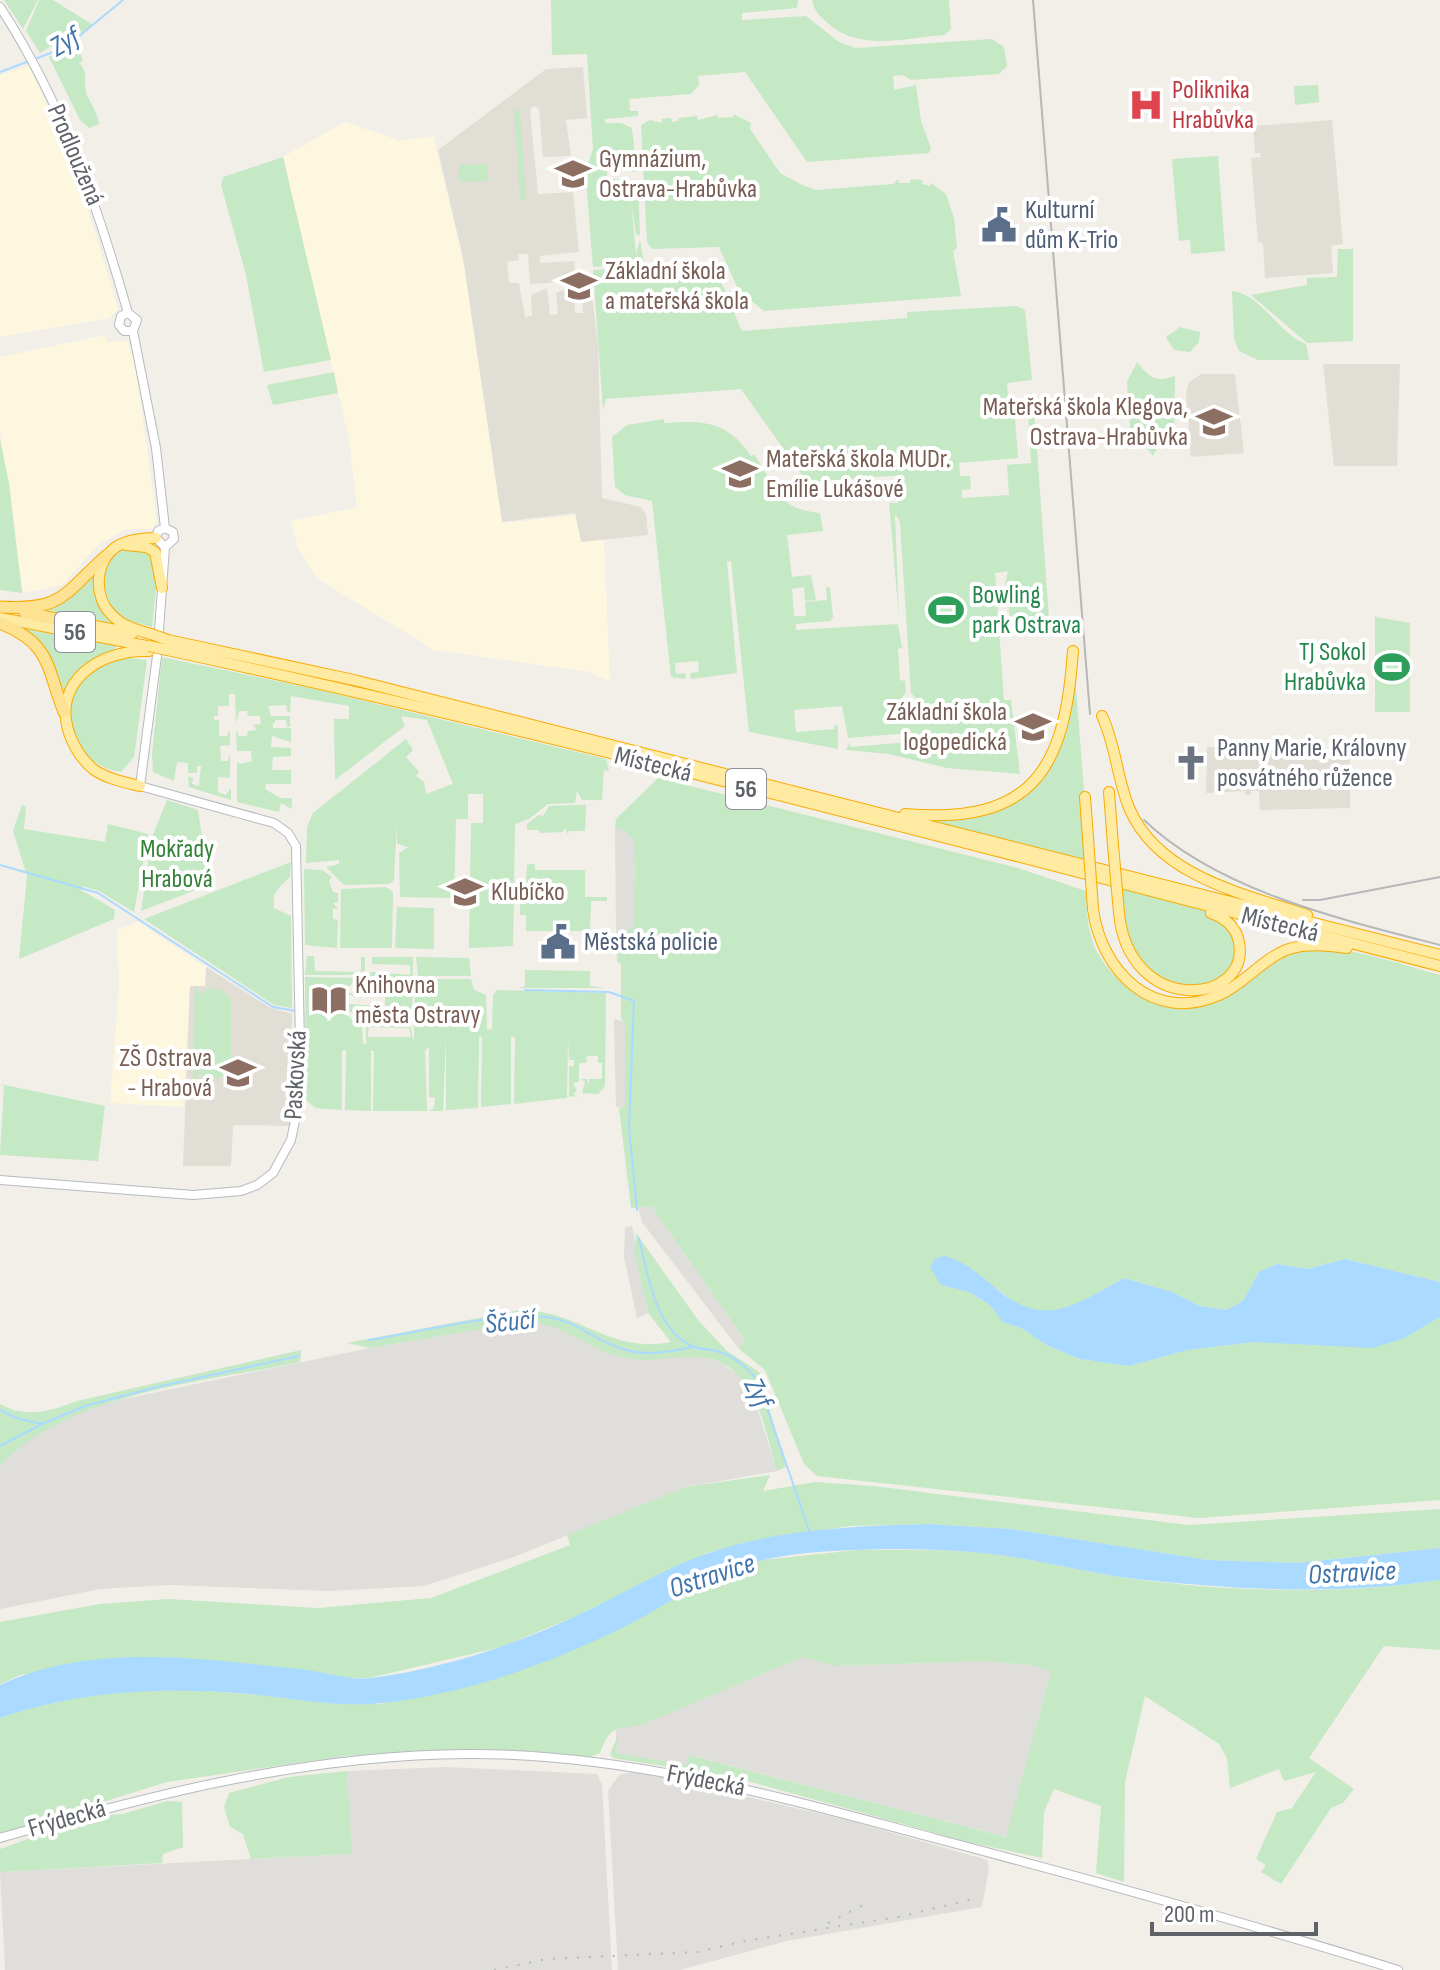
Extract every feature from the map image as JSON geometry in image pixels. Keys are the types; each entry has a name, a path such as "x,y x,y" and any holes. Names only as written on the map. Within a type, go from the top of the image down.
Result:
{"highway":[{"path":"0,608 32,609 54,602 120,544 156,538"},
{"path":"120,544 151,549 162,588"},
{"path":"107,555 98,579 104,605 118,621 157,644"},
{"name":"Místecká","path":"0,608 84,624 189,655 607,753 1140,890 1381,945 1440,955"},
{"path":"0,621 26,636 46,657 73,744 90,766 107,777 140,786"},
{"name":"Místecká","path":"0,621 157,644 354,680 1381,945 1440,966"},
{"path":"64,712 74,683 95,662 123,651 157,644"},
{"name":"56","path":"874,812 964,815 995,808 1017,796 1037,778 1060,739 1069,708 1073,651"},
{"name":"56","path":"1102,716 1130,811 1151,840 1171,858 1220,886 1381,945"},
{"name":"56","path":"1109,792 1119,913 1130,956 1158,983 1197,990 1216,985 1233,972 1240,949 1238,934 1229,922 1215,914 1140,890"},
{"name":"56","path":"1085,797 1093,909 1101,943 1114,967 1137,988 1169,1000 1194,1002 1222,994 1265,961 1296,947 1381,945"}],"main road":[{"name":"Prodloužená","path":"0,7 36,67 92,191 128,313"},
{"path":"133,331 125,331 119,325 121,316 128,313 137,320 133,331 156,448 165,528 156,538 158,544 165,547"},
{"path":"140,786 165,547 174,539 173,532 165,528"},
{"name":"Paskovská","path":"0,1180 193,1195 235,1192 257,1185 278,1166 293,1133 301,1087 297,852 292,837 274,823 140,786"},
{"name":"Frýdecká","path":"0,1838 169,1790 353,1760 468,1754 604,1762 755,1790 1216,1914 1398,1970"}],"shaded area":[{"path":"29,66 73,160 118,309 110,318 0,337 0,75"},
{"path":"583,67 587,118 566,120 571,156 543,157 539,109 534,106 530,110 538,194 573,192 579,252 540,256 540,263 574,261 576,281 530,284 528,254 518,254 519,260 507,262 509,283 519,283 525,317 532,316 531,295 547,288 550,315 558,314 556,293 573,286 575,313 583,313 582,290 587,290 586,280 590,279 598,345 602,498 641,507 646,515 648,535 581,542 575,513 502,522 463,258 438,150 546,69"},
{"path":"1332,120 1343,244 1331,246 1333,273 1265,278 1263,243 1258,242 1251,158 1261,157 1260,153 1255,153 1253,126"},
{"path":"345,122 401,141 433,136 463,258 503,523 577,515 581,542 604,540 610,682 589,672 434,650 318,579 298,549 291,521 357,507 349,440 283,157"},
{"path":"105,335 107,342 127,341 135,362 157,522 152,529 126,529 99,544 62,585 23,593 0,430 0,357"},
{"path":"1323,364 1400,364 1397,466 1334,466"},
{"name":"Mateřská škola Klegova, Ostrava-Hrabůvka","path":"1201,374 1235,374 1244,453 1191,457 1186,392 1189,382"},
{"path":"1264,746 1289,747 1299,753 1350,755 1350,808 1260,810 1259,791 1251,791 1251,795 1245,795 1246,791 1206,793 1207,747 1243,747 1244,753 1257,754"},
{"path":"615,828 626,831 635,843 634,929 616,933"},
{"path":"138,922 206,967 206,986 190,987 183,1107 110,1103 119,986 117,930"},
{"name":"ZŠ Ostrava - Hrabová","path":"206,967 269,1007 292,1014 290,1126 233,1125 231,1166 183,1166 190,986 205,986"},
{"path":"614,1019 625,1022 625,1108 616,1107"},
{"path":"651,1206 745,1340 738,1348 642,1222 638,1207"},
{"path":"632,1226 648,1313 637,1318 624,1257 625,1227"},
{"path":"524,1322 544,1323 565,1330 619,1357 697,1356 718,1361 743,1377 751,1389 777,1471 686,1487 514,1557 424,1586 329,1591 169,1585 100,1589 0,1609 0,1451 80,1408 370,1348"},
{"path":"803,1657 835,1666 988,1661 1035,1666 1051,1671 1007,1837 690,1755 688,1765 616,1753 616,1727 644,1724"},
{"path":"447,1767 597,1774 602,1785 612,1970 5,1970 0,1872 351,1854 347,1771"},
{"path":"636,1771 847,1820 987,1860 989,1869 982,1907 787,1941 680,1970 618,1970 608,1791 619,1775"}],"green space":[{"path":"4,0 38,0 23,29"},
{"path":"39,0 53,0 93,25 82,34 76,31 40,53 26,31"},
{"path":"551,0 798,0 797,8 742,13 742,20 806,16 839,42 856,48 992,39 1004,47 1007,66 999,74 911,80 903,75 893,76 894,90 916,85 921,121 931,148 929,153 807,162 745,72 698,76 699,85 691,94 629,99 630,111 638,111 638,116 605,119 605,123 621,123 632,128 637,172 631,172 630,159 607,161 607,179 638,180 640,235 636,234 631,202 636,254 640,240 644,263 593,267 587,193 588,164 593,149 587,54 552,55"},
{"path":"812,0 949,0 951,29 944,35 899,40 856,38 830,25 816,11"},
{"path":"76,41 83,61 79,63 84,70 87,95 99,124 89,128 80,120 49,57"},
{"path":"1318,85 1319,102 1295,105 1294,86"},
{"path":"520,110 526,199 520,200 514,111"},
{"path":"733,114 751,123 750,129 780,173 802,185 816,190 893,184 898,179 899,183 910,183 911,179 923,180 922,184 930,186 931,183 946,194 954,218 957,248 953,251 961,296 764,311 739,291 719,247 652,249 647,242 641,125 650,120 662,123 662,119 671,118 672,122 679,118 697,116 698,120 718,115 718,118 733,117"},
{"path":"1218,156 1225,251 1191,254 1190,240 1179,241 1172,159"},
{"path":"283,157 331,360 264,372 246,275 221,185 223,177"},
{"path":"487,164 488,181 459,182 459,165"},
{"path":"1338,249 1353,249 1353,341 1307,343 1251,295 1307,285 1307,278 1337,277"},
{"path":"695,265 713,273 720,281 742,331 907,318 907,312 1017,306 1025,310 1032,380 1007,383 1009,406 1014,406 1018,458 959,463 960,476 970,476 971,489 962,490 962,498 1009,495 1007,465 1031,463 1027,393 1033,394 1049,619 1011,622 1005,584 1008,571 995,573 1004,700 1011,700 1020,774 947,768 889,754 846,750 850,742 850,747 909,742 909,733 848,738 842,706 794,710 796,732 834,729 838,725 838,749 749,732 731,561 727,562 737,673 691,679 690,673 699,672 698,661 675,663 676,674 685,673 686,679 671,677 652,501 625,495 615,487 612,437 627,425 664,419 664,423 703,423 724,429 751,456 754,454 786,501 805,511 820,513 823,531 787,535 792,577 811,575 816,600 805,601 804,587 792,589 794,616 806,616 805,602 827,600 826,587 830,588 833,617 830,621 796,624 796,630 898,624 902,648 898,649 900,680 905,681 906,692 897,704 920,703 911,693 900,522 895,514 899,617 889,503 898,503 898,496 881,496 880,489 904,487 903,475 807,482 741,389 606,399 603,410 593,270"},
{"path":"1232,291 1252,299 1287,332 1306,344 1309,360 1258,360 1239,351 1234,338"},
{"path":"1180,327 1200,332 1199,342 1190,352 1174,350 1166,337"},
{"path":"1137,362 1153,378 1175,376 1174,438 1160,443 1153,456 1145,445 1131,439 1127,382"},
{"path":"334,372 338,393 273,405 267,385"},
{"path":"0,440 9,483 22,593 0,590"},
{"path":"125,548 149,553 151,557 156,588 152,627 118,618 102,594 106,562"},
{"path":"95,571 117,624 47,610 66,598"},
{"name":"TJ Sokol Hrabůvka","path":"1375,617 1410,623 1410,712 1375,712"},
{"path":"21,628 116,648 84,664 62,701 49,653"},
{"path":"1073,651 1090,866 874,812 947,817 1017,796 1053,753"},
{"path":"162,657 315,689 606,759 609,771 604,770 602,800 582,800 577,791 575,803 548,804 529,819 515,824 513,946 469,948 471,823 483,823 483,794 468,794 468,819 456,819 454,898 400,897 399,853 408,847 397,844 397,824 394,880 389,884 344,885 326,867 339,864 339,860 306,863 307,827 313,813 406,739 413,750 406,757 419,772 416,776 424,782 426,794 453,784 427,720 401,716 405,726 335,780 334,719 349,719 349,706 291,696 290,712 287,712 286,705 268,706 271,716 290,716 290,727 287,727 286,720 276,720 273,728 291,728 291,742 272,736 271,747 291,748 291,756 273,757 272,770 291,770 291,784 266,784 265,789 280,798 292,798 292,809 281,803 279,812 237,802 237,762 252,761 251,751 237,751 236,729 239,736 247,736 248,731 257,730 253,725 261,724 260,716 248,716 247,711 239,711 236,723 235,694 229,694 229,706 218,706 218,716 214,716 214,720 219,720 219,736 227,736 230,729 230,745 220,746 221,761 228,761 230,753 230,778 218,777 218,792 226,795 231,788 231,800 189,787 188,776 193,778 192,784 199,786 201,766 197,766 197,773 188,773 188,763 177,762 174,781 153,772 152,754"},
{"path":"128,658 147,660 134,757 121,772 99,765 84,752 74,734 70,715 74,695 84,678 102,665"},
{"path":"658,778 1018,868 1086,891 1091,936 1105,965 1131,989 1162,1003 1180,1007 1214,1003 1290,955 1320,949 1355,952 1440,975 1440,1282 1345,1259 1308,1269 1277,1264 1259,1272 1243,1301 1226,1310 1200,1306 1172,1292 1124,1278 1071,1308 1048,1313 1023,1308 993,1286 941,1285 969,1292 990,1305 1003,1322 1023,1329 1046,1345 1080,1359 1129,1366 1188,1350 1254,1342 1403,1339 1440,1317 1440,1500 1199,1518 817,1476 804,1464 765,1370 738,1348 745,1340 651,1206 631,1208 619,1108 625,1107 625,1023 621,1019 621,964 617,962 616,933 634,928 635,843 626,831 615,828 616,819"},
{"name":"Mokřady Hrabová","path":"167,800 198,810 209,885 141,911 152,837"},
{"path":"602,804 586,805 585,831 569,831 568,834 564,828 563,832 527,830 527,824 539,815 543,816 549,806"},
{"path":"22,805 26,807 24,829 105,842 108,824 148,834 134,912 99,891 82,886 81,890 115,910 114,919 19,959 27,876 13,831"},
{"path":"291,862 290,877 277,890 273,902 274,908 291,916 292,1008 274,1005 144,919"},
{"path":"535,864 535,870 585,870 585,897 607,897 607,901 591,901 590,931 526,931 526,915 520,915 520,885 526,885 527,865"},
{"path":"304,869 322,870 332,877 329,881 333,892 338,893 338,902 333,903 338,909 333,909 333,919 338,920 337,948 305,945"},
{"path":"1117,884 1215,914 1229,922 1239,959 1216,985 1168,988 1133,961"},
{"path":"386,887 393,892 392,948 340,948 341,889"},
{"path":"397,907 434,908 434,949 395,948"},
{"path":"307,956 314,956 315,971 361,972 361,957 365,957 365,970 359,975 305,975"},
{"path":"372,957 413,957 412,1022 409,1014 385,1013 385,1010 350,1012 345,1004 385,1006 385,996 345,995 348,990 351,994 363,978 370,978 370,972 410,975 410,965 372,964"},
{"path":"416,957 469,958 471,976 418,976"},
{"path":"525,970 590,971 590,986 606,988 519,988 525,986"},
{"path":"305,977 357,978 344,992 339,1009 362,1027 363,1044 366,1043 366,1024 369,1025 368,1037 411,1037 409,1028 370,1027 372,1024 410,1024 414,1044 415,982 418,979 471,979 474,990 486,995 487,1030 492,1029 493,995 497,990 606,993 605,1086 598,1094 582,1093 585,1082 581,1079 587,1079 589,1085 589,1079 602,1079 602,1063 598,1063 598,1056 587,1056 586,1063 579,1063 579,1082 573,1083 577,1090 573,1095 578,1096 569,1097 569,1066 574,1066 574,1060 569,1060 568,1040 567,1098 514,1104 515,1037 511,1037 511,1104 481,1107 482,1037 479,1036 478,1108 446,1110 446,1037 443,1111 429,1111 434,1108 435,1098 429,1097 429,1047 425,1051 427,1111 373,1111 374,1051 371,1051 371,1111 345,1110 346,1050 342,1051 342,1110 315,1108 306,1100"},
{"path":"195,988 199,988 199,995 210,988 222,990 231,999 231,1063 220,1078 206,1078 198,1072 197,1083 193,1083"},
{"path":"0,1084 105,1106 98,1161 0,1155 4,1086"},
{"path":"636,1233 698,1320 727,1351 759,1372 786,1467 777,1471 761,1415 744,1381 732,1369 715,1360 695,1357 630,1359 608,1353 563,1331 524,1322 370,1348 347,1343 521,1310 560,1317 629,1342 671,1342 648,1313 635,1254"},
{"path":"301,1350 300,1362 181,1384 101,1406 64,1421 30,1441 0,1466 0,1404 19,1411 48,1410"},
{"path":"770,1475 763,1491 815,1482 873,1486 1189,1525 1440,1509 1440,1548 1297,1563 1208,1560 1012,1529 927,1524 850,1526 788,1535 707,1553 574,1617 501,1647 369,1678 22,1674 0,1684 0,1622 100,1604 168,1599 318,1608 431,1598 570,1545 567,1535 686,1487"},
{"path":"857,1550 974,1552 1141,1580 1253,1589 1329,1590 1440,1580 1440,1650 1384,1646 1309,1758 1354,1789 1343,1803 1331,1808 1281,1884 1261,1872 1266,1865 1256,1859 1277,1812 1292,1808 1316,1772 1284,1781 1279,1769 1230,1788 1227,1758 1219,1744 1145,1696 1125,1782 1124,1882 1096,1873 1101,1806 1054,1789 1044,1812 1042,1858 968,1842 733,1777 613,1758 610,1754 618,1735 616,1753 687,1765 689,1755 1006,1837 1051,1672 1035,1666 988,1661 835,1666 803,1657 644,1724 616,1730 608,1736 600,1753 588,1758 417,1752 346,1756 167,1782 0,1834 0,1718 40,1704 106,1692 178,1689 381,1704 677,1597 726,1572 763,1560"},
{"path":"347,1771 352,1854 251,1859 243,1834 230,1827 224,1807 229,1793 289,1777"},
{"path":"167,1801 182,1802 183,1847 163,1854 162,1863 0,1872 0,1849 88,1817 123,1814"}],"water":[{"path":"945,1256 970,1268 1010,1299 1042,1310 1073,1305 1124,1278 1172,1292 1200,1306 1226,1310 1243,1301 1259,1272 1277,1264 1308,1269 1345,1259 1440,1282 1440,1317 1403,1339 1371,1348 1254,1342 1188,1350 1129,1366 1080,1359 1046,1345 1023,1329 1003,1322 990,1305 969,1292 941,1285 930,1267 936,1258"},
{"name":"Ostravice","path":"927,1524 1012,1529 1208,1560 1297,1563 1440,1548 1440,1580 1367,1588 1255,1588 1125,1578 958,1551 890,1549 807,1553 774,1558 726,1572 622,1628 565,1654 505,1676 443,1693 382,1703 349,1704 249,1694 154,1691 61,1701 0,1718 0,1685 72,1663 110,1658 186,1658 299,1669 354,1678 397,1674 475,1655 526,1638 672,1568 732,1546 815,1530"}],"waterway":[{"name":"Zyf","path":"35,59 66,47 123,0"},
{"name":"Zyf","path":"0,72 29,61"},
{"path":"0,865 98,893 273,1007 296,1011"},
{"name":"Zyf","path":"525,990 609,992 634,1001 629,1128 637,1210"},
{"name":"Zyf","path":"639,1238 655,1299 669,1327 692,1346 717,1351 734,1359 757,1379 810,1533"},
{"name":"Ščučí","path":"369,1340 482,1320 527,1316 566,1322 629,1351 656,1353 693,1347"},
{"name":"Ščučí","path":"0,1410 16,1418 42,1424 85,1406 299,1356"},
{"path":"0,1446 42,1424"}],"tram line":[{"path":"1033,0 1090,714"},
{"path":"1144,820 1174,845 1245,884 1323,913 1440,945"},
{"path":"1303,900 1320,900 1440,877"}],"railway":[{"path":"494,1970 547,1959 697,1952 745,1941 898,1917 974,1899"},
{"path":"828,1923 867,1903"}],"place":[{"name":"Poliknika Hrabůvka","path":"1146,105"},
{"name":"Gymnázium, Ostrava-Hrabůvka","path":"573,174"},
{"name":"Kulturní dům K-Trio","path":"999,225"},
{"name":"Základní škola a mateřská škola","path":"579,286"},
{"name":"Mateřská škola Klegova, Ostrava-Hrabůvka","path":"1214,422"},
{"name":"Mateřská škola MUDr. Emílie Lukášové","path":"740,474"},
{"name":"Bowling park Ostrava","path":"946,610"},
{"name":"TJ Sokol Hrabůvka","path":"1392,667"},
{"name":"Základní škola logopedická","path":"1033,727"},
{"name":"Panny Marie, Královny posvátného růžence","path":"1191,763"},
{"name":"Klubíčko","path":"465,892"},
{"name":"Městská policie","path":"558,942"},
{"name":"Knihovna města Ostravy","path":"329,1000"},
{"name":"ZŠ Ostrava - Hrabová","path":"238,1073"}]}
